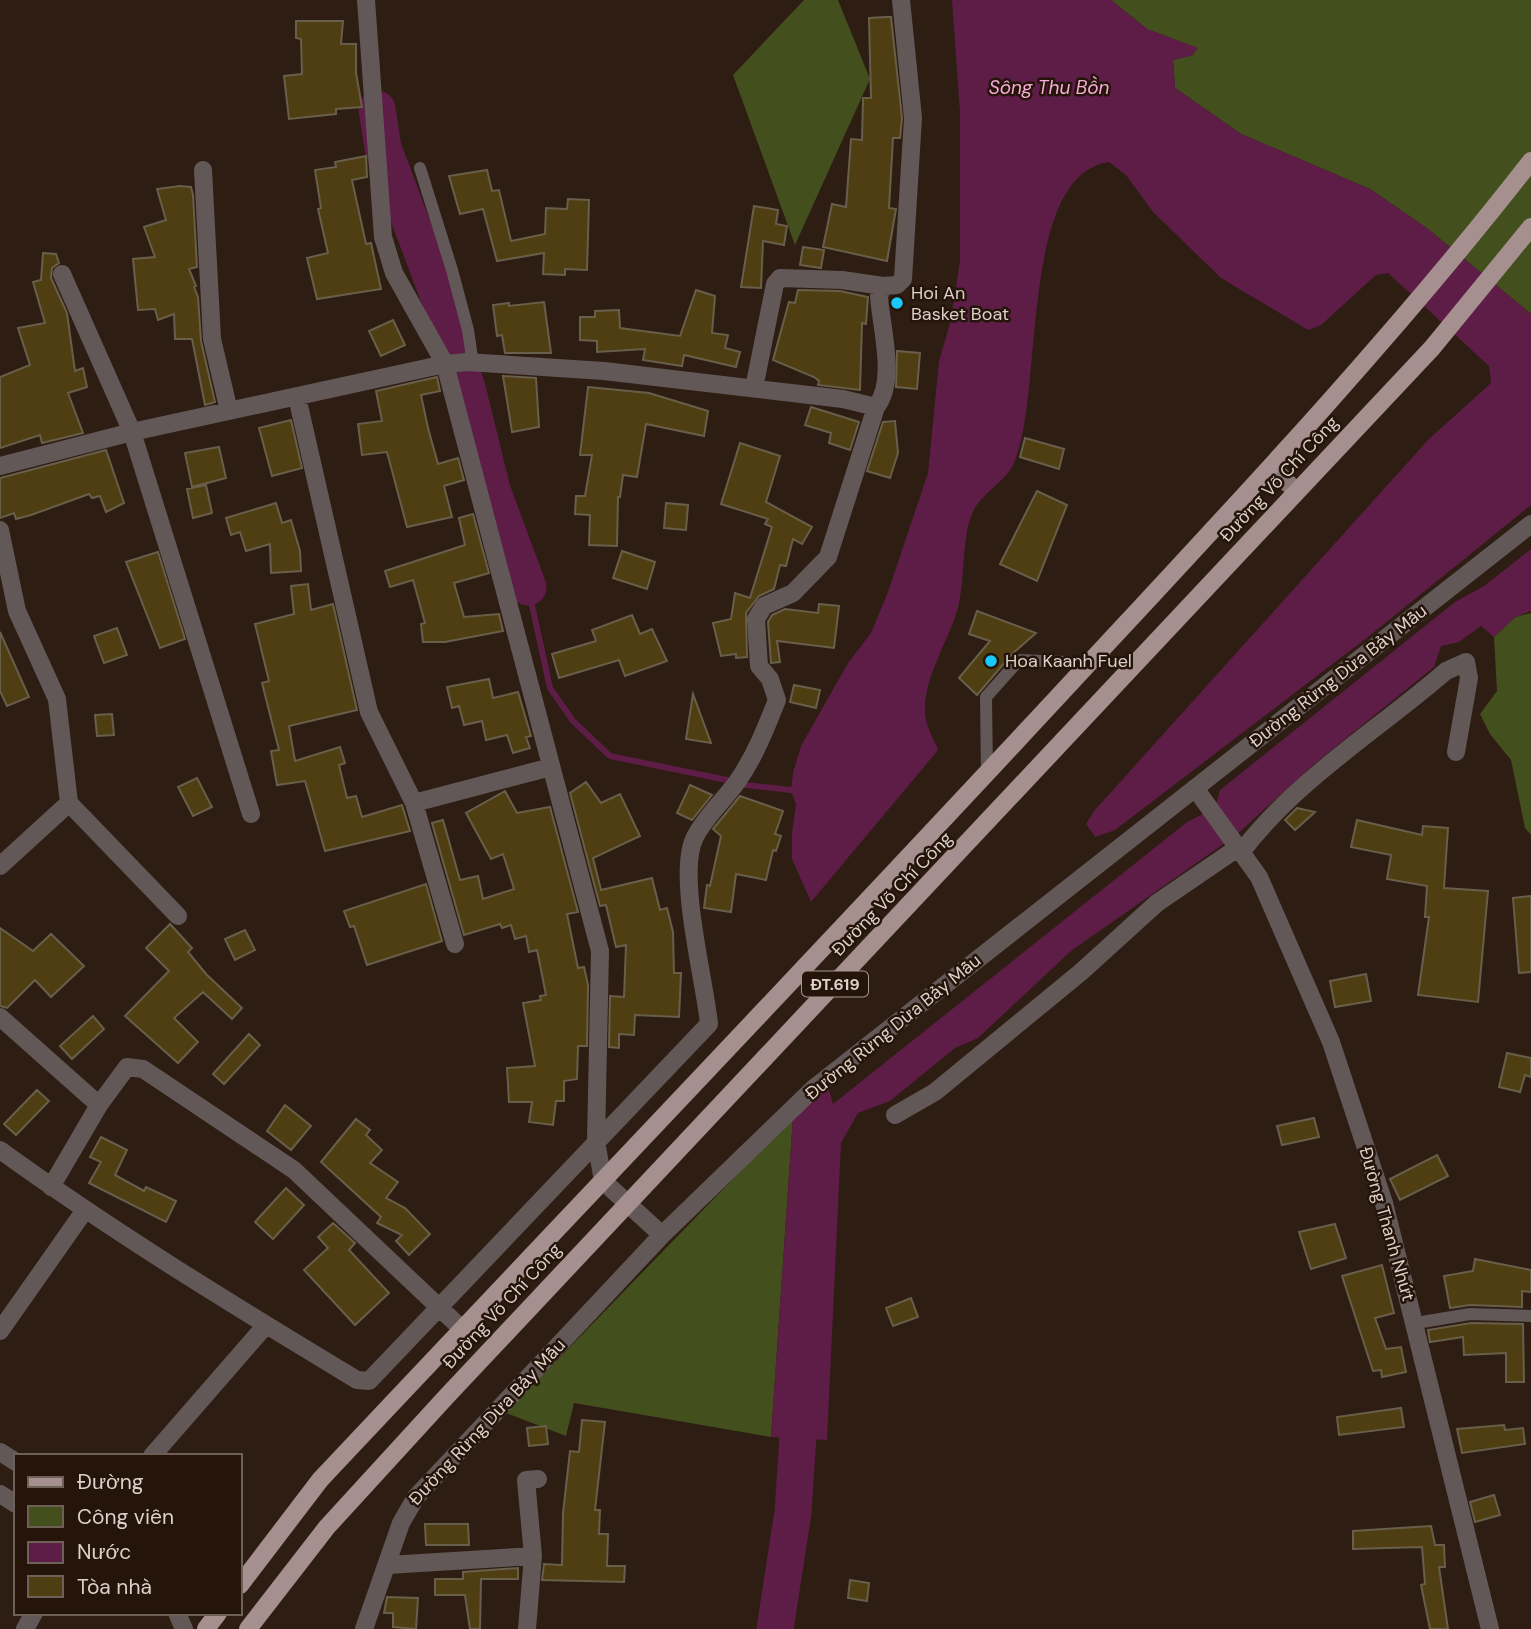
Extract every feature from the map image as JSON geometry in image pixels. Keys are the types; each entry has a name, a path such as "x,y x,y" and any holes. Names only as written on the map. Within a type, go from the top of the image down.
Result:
{"main road":[{"name":"Đường Võ Chí Công","path":"243,1578 320,1480 988,773 1270,467 1462,250 1531,161"},
{"name":"Đường Võ Chí Công","path":"248,1629 327,1527 628,1202 978,834 1432,348 1531,227"},
{"path":"1270,467 1296,491"}],"street":[{"path":"366,0 383,237 394,273 445,364 600,951 596,1141 603,1181 662,1235"},
{"path":"754,388 777,281 783,278 842,280 883,286 897,285 903,279 913,118 901,0"},
{"path":"203,170 212,339 229,411"},
{"path":"62,274 132,432 251,814"},
{"path":"0,1150 85,1210 266,1325 363,1383 369,1381 709,1024 691,916 689,875 693,839 761,742 778,700 770,679 759,666 755,624 757,615 764,606 793,593 828,558 876,407 885,396 888,381 879,296 883,286"},
{"path":"0,467 132,432 445,364 604,371 843,399 876,407"},
{"path":"297,397 369,712 414,803 455,944"},
{"name":"Đường Rừng Dừa Bảy Mẫu","path":"364,1629 407,1509 416,1497 662,1235 814,1088 1198,792 1531,524"},
{"path":"0,530 17,611 57,699 69,803 177,916"},
{"path":"895,1115 935,1091 1080,972 1157,903 1238,845 1278,808 1446,671 1466,662 1469,678 1456,752"},
{"path":"414,803 551,767"},
{"name":"Đường Thanh Nhứt","path":"1198,792 1238,845 1263,886 1331,1042 1384,1203 1490,1629"},
{"path":"0,866 69,803"},
{"path":"0,1017 99,1105"},
{"path":"51,1187 99,1105 127,1067 143,1069 206,1114 295,1170 462,1329"},
{"path":"0,1331 85,1210"},
{"path":"154,1454 266,1325"},
{"path":"527,1629 533,1556 526,1480 538,1479"},
{"path":"388,1565 533,1556"}],"lane":[{"path":"421,169 468,330 470,363"},
{"path":"988,773 986,696 1019,660 1089,663"},
{"path":"1416,1323 1470,1314 1531,1316"}],"green space":[{"path":"804,0 838,0 870,79 795,245 733,75"},
{"path":"1111,0 1531,0 1531,314 1428,229 1370,189 1241,134 1175,88 1173,60 1193,55 1197,48 1147,29"},
{"path":"1531,613 1531,835 1525,828 1511,760 1490,734 1480,714 1497,691 1494,637 1515,617"},
{"path":"793,1117 771,1437 574,1403 566,1436 506,1413"}],"water":[{"name":"Sông Thu Bồn","path":"952,0 1111,0 1147,29 1198,48 1193,55 1173,60 1175,88 1241,134 1370,189 1428,229 1531,314 1531,505 1368,637 1115,830 1095,837 1086,824 1094,811 1428,440 1491,383 1489,366 1388,273 1376,275 1321,325 1308,330 1221,278 1153,212 1126,175 1109,162 1080,176 1060,205 1047,246 1038,293 1023,433 1013,465 1004,478 980,501 972,514 959,603 927,690 926,720 938,750 811,902 792,859 796,804 791,791 793,773 801,746 848,663 871,633 888,592 928,473 939,361 951,320 960,260 960,112"},
{"path":"1531,549 1531,611 1515,617 1494,637 1481,626 1459,642 1441,646 1434,667 1313,765 1235,836 1071,951 978,1038 955,1048 890,1101 858,1113 841,1143 827,1440 771,1437 793,1117 827,1083 833,1104 1187,822 1215,808 1220,790 1455,602 1484,586"}],"building":[{"path":"891,17 902,118 900,138 893,138 889,208 896,209 887,261 823,247 832,204 846,207 851,139 862,140 863,98 871,98 869,18"},
{"path":"296,21 343,21 341,44 356,44 356,73 362,107 336,109 336,114 289,119 284,76 302,74 301,39 296,38"},
{"path":"366,156 367,177 352,180 366,244 371,243 381,289 317,299 307,258 328,253 318,209 321,208 315,170 336,167 335,162"},
{"path":"487,170 492,191 499,190 511,241 545,234 546,208 567,209 568,199 589,200 587,270 565,269 565,275 543,274 544,253 497,261 483,209 460,214 449,176"},
{"path":"191,187 193,195 197,267 189,269 196,286 201,341 215,402 205,405 192,339 175,339 174,314 158,320 155,309 138,310 133,259 155,257 144,227 166,220 157,189"},
{"path":"754,206 778,210 776,224 787,226 784,245 763,241 761,288 741,287"},
{"path":"803,247 824,250 821,268 800,265"},
{"path":"43,253 56,254 59,263 52,268 51,278 67,313 75,371 83,368 87,387 68,393 83,433 42,443 40,435 0,448 0,377 30,365 18,328 45,323 33,282 41,280"},
{"path":"696,290 715,296 712,333 728,335 725,348 740,352 736,367 684,355 682,366 643,360 645,349 597,352 597,341 580,340 580,317 595,317 595,311 619,310 620,328 680,336"},
{"path":"798,290 840,291 868,297 866,324 862,323 860,390 818,385 819,381 814,377 773,360 789,302 795,303"},
{"path":"544,302 551,353 505,353 502,335 497,336 493,305"},
{"path":"393,320 405,345 381,356 369,331"},
{"path":"897,351 920,353 917,389 896,387"},
{"path":"503,376 536,378 539,427 512,432"},
{"path":"437,377 440,391 421,395 428,428 438,464 458,458 464,480 444,486 452,517 407,527 387,452 362,455 358,424 382,421 376,391"},
{"path":"588,387 649,393 708,411 704,436 646,424 637,477 623,475 618,497 617,546 589,545 590,515 575,514 576,496 585,496 592,455 580,455"},
{"path":"811,407 859,422 850,450 829,443 831,433 805,425"},
{"path":"291,420 302,468 272,476 259,428"},
{"path":"895,421 898,453 890,478 867,471 883,422"},
{"path":"1025,438 1064,449 1059,469 1020,457"},
{"path":"740,443 780,456 766,502 812,527 802,544 793,539 786,566 780,565 774,589 759,596 746,613 747,657 736,658 736,654 721,656 713,623 731,619 735,593 750,598 772,527 765,524 768,519 721,504"},
{"path":"219,447 226,478 192,487 185,453"},
{"path":"106,450 124,503 106,512 100,496 92,498 89,494 31,515 16,519 14,513 0,518 0,478"},
{"path":"206,485 212,513 193,518 187,489"},
{"path":"1037,491 1067,505 1037,581 1000,564"},
{"path":"276,503 282,523 291,520 300,551 301,571 271,573 270,544 246,551 240,532 231,535 226,518"},
{"path":"666,503 688,505 686,530 664,528"},
{"path":"473,514 489,573 454,583 464,617 499,614 503,631 445,642 423,642 421,624 425,623 413,580 390,587 385,571 465,545 459,518"},
{"path":"622,551 655,562 647,589 613,578"},
{"path":"158,552 185,639 160,648 126,562"},
{"path":"308,584 311,610 333,604 357,710 289,726 295,761 340,747 345,763 339,765 347,798 356,796 362,817 402,805 410,831 325,851 305,781 277,785 271,751 279,750 262,683 269,681 255,624 294,614 291,586"},
{"path":"819,604 839,606 834,648 777,641 780,662 771,663 768,622 772,615 785,609 818,613"},
{"name":"Hoa Kaanh Fuel","path":"977,611 1036,633 1012,654 977,695 959,678 990,641 969,634"},
{"path":"632,615 640,634 652,629 667,661 625,676 619,660 559,678 552,654 596,641 592,630"},
{"path":"117,628 127,655 104,663 94,636"},
{"path":"0,632 29,697 7,706 0,691"},
{"path":"489,679 493,698 518,692 531,736 526,737 530,748 513,753 507,735 486,740 482,721 464,725 459,706 452,708 447,687"},
{"path":"794,685 820,690 816,708 790,702"},
{"path":"693,694 711,743 686,739"},
{"path":"112,714 114,735 97,736 95,715"},
{"path":"197,778 212,807 193,816 178,787"},
{"path":"586,782 601,803 620,794 640,836 593,858 601,890 652,878 660,910 667,908 673,932 674,973 681,973 679,1017 635,1015 634,1035 619,1034 619,1048 609,1047 610,996 624,997 626,945 616,947 606,905 600,906 570,793"},
{"path":"690,785 712,795 692,820 677,813"},
{"path":"505,791 517,813 550,807 578,912 567,914 578,968 584,967 588,985 587,1046 578,1046 577,1079 564,1081 564,1101 556,1101 553,1125 529,1122 532,1102 509,1102 507,1068 535,1066 523,1003 541,1000 540,996 546,995 537,950 529,952 526,936 515,939 511,925 502,928 500,924 464,935 432,823 443,820 460,880 478,876 483,899 514,889 503,854 491,859 466,813"},
{"path":"740,796 783,811 775,834 781,836 776,851 773,850 766,880 736,874 731,912 704,908 707,885 710,886 721,836 713,829"},
{"path":"1297,808 1315,812 1295,830 1285,820"},
{"path":"1357,820 1422,835 1423,826 1448,828 1444,888 1488,891 1478,1002 1418,995 1429,917 1425,917 1427,886 1387,879 1391,855 1351,847"},
{"path":"426,884 442,941 367,965 354,926 350,927 344,911"},
{"path":"1531,896 1531,972 1519,973 1513,898"},
{"path":"170,924 192,948 188,952 206,974 242,1008 232,1019 203,992 174,1018 198,1042 178,1063 125,1016 169,971 146,948"},
{"path":"0,928 33,951 51,934 84,966 51,997 35,980 7,1008 0,1006"},
{"path":"245,930 255,950 235,960 225,939"},
{"path":"1366,974 1371,1001 1335,1007 1330,981"},
{"path":"93,1016 104,1029 72,1059 60,1046"},
{"path":"249,1034 260,1045 224,1084 213,1074"},
{"path":"1507,1053 1531,1058 1531,1077 1525,1075 1520,1092 1499,1087"},
{"path":"37,1090 49,1101 16,1135 4,1124"},
{"path":"285,1105 311,1126 291,1150 267,1131"},
{"path":"1314,1118 1319,1137 1282,1145 1277,1126"},
{"path":"356,1119 370,1130 366,1135 382,1150 370,1163 398,1182 386,1198 405,1208 430,1234 409,1255 396,1241 402,1235 377,1223 381,1217 321,1162"},
{"path":"101,1137 127,1150 115,1175 144,1191 146,1187 176,1201 166,1222 89,1183 101,1162 90,1157"},
{"path":"1437,1155 1448,1176 1400,1200 1390,1179"},
{"path":"286,1188 304,1205 273,1239 255,1222"},
{"path":"333,1223 355,1243 349,1250 389,1293 355,1325 304,1270 328,1248 318,1237"},
{"path":"1335,1224 1346,1258 1311,1269 1299,1232"},
{"path":"1475,1259 1531,1270 1531,1292 1522,1291 1522,1307 1470,1305 1450,1308 1444,1276 1473,1271"},
{"path":"1382,1265 1394,1313 1375,1318 1386,1349 1401,1347 1406,1372 1382,1377 1381,1370 1373,1371 1342,1276"},
{"path":"911,1298 918,1317 893,1326 886,1308"},
{"path":"1471,1323 1523,1324 1524,1382 1506,1382 1506,1353 1464,1355 1463,1337 1430,1342 1428,1330"},
{"path":"1401,1408 1404,1427 1339,1435 1337,1417"},
{"path":"582,1420 605,1422 595,1510 600,1510 599,1534 608,1534 607,1566 625,1566 624,1582 542,1580 544,1564 562,1565 563,1513 570,1451 579,1452"},
{"path":"1504,1425 1505,1430 1523,1428 1525,1444 1462,1453 1457,1429"},
{"path":"546,1426 548,1444 529,1446 527,1428"},
{"path":"1494,1495 1500,1515 1475,1522 1470,1502"},
{"path":"425,1524 468,1524 469,1545 426,1545"},
{"path":"1431,1526 1435,1545 1444,1545 1445,1567 1439,1567 1448,1629 1430,1629 1421,1585 1425,1584 1422,1547 1353,1549 1353,1531"},
{"path":"518,1568 518,1579 481,1579 480,1629 470,1629 465,1595 435,1595 435,1579 463,1579 463,1572"},
{"path":"850,1580 869,1583 867,1601 848,1598"},
{"path":"387,1597 418,1598 416,1629 393,1627 393,1613 384,1613"}],"waterway":[{"path":"377,109 383,148 442,305 468,392 492,490 528,587"},
{"path":"528,587 550,688 573,721 610,756 727,780"},
{"path":"745,785 800,791"},
{"path":"775,1629 793,1512 801,1390"}],"place":[{"name":"Hoi An Basket Boat","path":"897,303"},
{"name":"Hoa Kaanh Fuel","path":"991,661"}]}
